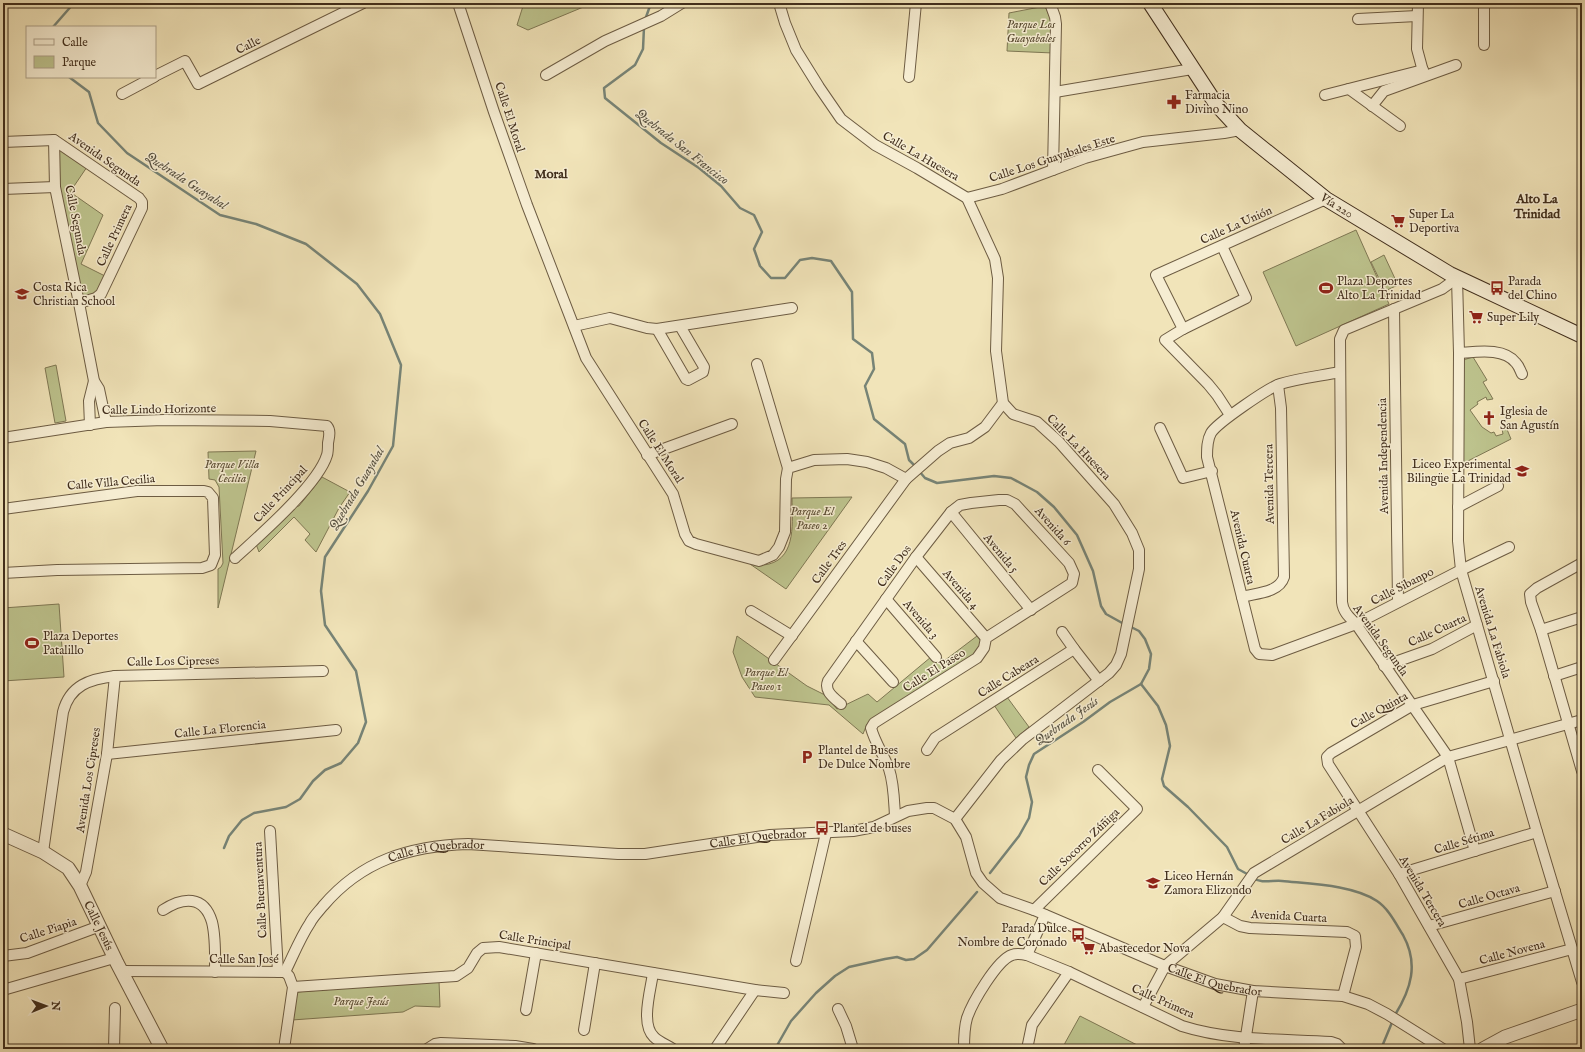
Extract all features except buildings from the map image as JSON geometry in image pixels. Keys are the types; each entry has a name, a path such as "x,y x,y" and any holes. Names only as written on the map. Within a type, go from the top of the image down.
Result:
{"main road":[{"name":"Vía 220","path":"1150,3 1216,104 1240,130 1326,199 1457,278 1582,336"}],"street":[{"name":"Calle","path":"156,76 185,61 198,84 363,3"},
{"name":"Calle El Moral","path":"458,3 527,205 586,358 673,494 685,534 689,541 759,561 773,555 779,547 785,532 786,479 788,468"},
{"path":"546,76 606,41 649,20 661,16 682,3"},
{"name":"Calle La Huesera","path":"779,3 796,50 841,119 875,145 968,198"},
{"path":"909,77 916,3"},
{"path":"1050,3 1055,16 1056,24 1053,170"},
{"path":"1418,3 1417,49 1423,74"},
{"path":"1484,3 1484,45"},
{"path":"1358,19 1417,16"},
{"path":"1325,95 1423,74 1456,65"},
{"path":"1055,92 1192,69"},
{"path":"1372,106 1384,91 1423,74"},
{"name":"Calle","path":"122,94 152,78"},
{"path":"1348,89 1400,126"},
{"name":"Calle Los Guayabales Este","path":"968,198 1002,189 1085,158 1143,142 1240,130"},
{"name":"Avenida Segunda","path":"3,142 54,140 139,198 142,202"},
{"name":"Calle Segunda","path":"54,140 55,187 79,304"},
{"path":"3,189 55,187"},
{"path":"756,364 788,468 814,460 847,459 867,462 886,468 906,479 926,461 950,443 969,438 985,427 1003,404 996,352 998,278 995,259 968,198"},
{"name":"Calle La Unión","path":"1183,329 1156,275 1326,199"},
{"name":"Calle Primera","path":"79,304 96,298 101,294 142,208 142,202"},
{"path":"1222,246 1246,298 1183,329 1165,340 1208,384 1230,415 1278,385 1340,372"},
{"path":"1394,309 1442,289 1457,278"},
{"name":"Avenida La Fabiola","path":"1457,278 1459,353 1458,541 1461,570 1494,680 1536,832 1582,982"},
{"path":"79,304 94,381 99,389 106,422"},
{"path":"574,326 610,318 647,328 657,329 792,308"},
{"name":"Avenida Segunda","path":"1394,309 1344,330 1340,338 1342,608 1347,616 1356,624 1448,757 1475,850"},
{"name":"Avenida Independencia","path":"1394,309 1398,602"},
{"path":"657,329 688,380 703,372 704,367 680,326"},
{"path":"1459,353 1502,353 1516,362 1522,374"},
{"path":"90,425 89,401 94,381"},
{"name":"Avenida Tercera","path":"1242,597 1274,588 1282,582 1284,577 1281,415 1278,385"},
{"name":"Calle La Huesera","path":"954,819 1000,760 1023,739 1109,674 1116,665 1121,654 1139,569 1139,550 1132,533 1114,504 1059,442 1037,422 1013,414 1003,404"},
{"name":"Avenida Cuarta","path":"1230,415 1210,433 1207,457 1212,471 1255,649 1259,654"},
{"name":"Calle Lindo Horizonte","path":"3,438 106,422 164,420 270,421"},
{"name":"Calle Principal","path":"235,558 252,543 311,483 326,456 330,433 326,426 270,421"},
{"path":"647,455 732,424"},
{"path":"1160,428 1183,478 1212,471"},
{"name":"Calle Tres","path":"774,660 906,479"},
{"path":"1458,507 1498,486"},
{"name":"Calle Villa Cecilia","path":"3,509 137,491 204,491 208,492 213,498 215,555 214,561 207,567 57,570 3,573"},
{"name":"Calle Dos","path":"840,704 828,691 828,680 950,512 960,505 1007,500"},
{"name":"Avenida 6","path":"1007,500 1015,504 1070,563 1074,574 1072,583 1031,610"},
{"name":"Avenida 5","path":"950,512 1031,610"},
{"name":"Calle Sibanpo","path":"1259,654 1272,654 1356,624 1509,547"},
{"name":"Avenida 4","path":"916,557 986,638"},
{"path":"1582,563 1537,588 1530,594 1531,602 1541,630 1582,771"},
{"name":"Avenida 3","path":"886,599 936,657"},
{"path":"986,638 1031,610"},
{"path":"751,611 792,636"},
{"path":"1541,630 1582,617"},
{"name":"Calle Cuarta","path":"1384,666 1432,649 1477,625"},
{"path":"1062,632 1099,681"},
{"name":"Calle El Paseo","path":"895,816 894,796 889,769 874,737 872,728 874,723 977,658 984,648 986,638"},
{"path":"856,642 893,682"},
{"name":"Calle Cabeara","path":"927,750 935,738 1074,649"},
{"path":"1554,676 1582,667"},
{"name":"Calle Los Cipreses","path":"43,852 66,702 70,695 86,682 98,678 115,676 323,670"},
{"name":"Avenida Los Cipreses","path":"80,886 86,872 107,754 115,676"},
{"name":"Calle Quinta","path":"1327,757 1330,752 1413,705 1494,680"},
{"name":"Calle La Fabiola","path":"1165,966 1223,917 1246,882 1254,873 1448,757 1582,720"},
{"name":"Calle La Florencia","path":"107,754 336,730"},
{"name":"Avenida Tercera","path":"1327,757 1328,764 1399,874 1459,979 1468,1022 1470,1049"},
{"name":"Calle Socorro Zúñiga","path":"1034,910 1138,809 1098,770"},
{"name":"Calle El Quebrador","path":"281,972 310,922 345,883 371,866 387,859 426,848 447,844 468,844 618,854 645,854 770,835 853,831 874,827 908,811 934,808 954,819 966,837 976,873 983,883 1000,898 1034,910 1165,966 1215,984 1252,991 1343,996 1368,1004 1387,1014 1443,1049"},
{"name":"Calle Buenaventura","path":"270,831 281,972"},
{"name":"Calle Sétima","path":"1399,874 1536,832"},
{"path":"796,961 826,833"},
{"name":"Calle Jesús","path":"3,834 43,852 68,868 80,886 114,958 162,1049"},
{"name":"Calle Octava","path":"1430,926 1555,891"},
{"path":"163,910 181,900 188,900 195,902 208,913 212,922 214,933 215,972"},
{"path":"964,1049 964,1033 973,1002 1001,962 1011,955 1019,953 1027,955 1045,915"},
{"name":"Avenida Cuarta","path":"1223,917 1240,926 1250,928 1347,932 1354,936 1356,947 1343,996"},
{"name":"Calle Piapia","path":"3,956 27,953 100,926"},
{"name":"Calle Principal","path":"293,987 456,976 468,968 477,953 483,948 499,947 754,990 784,993"},
{"name":"Calle Novena","path":"1459,979 1572,949"},
{"path":"526,1010 536,953"},
{"name":"Calle Primera","path":"1027,955 1069,972 1182,1026 1198,1031 1246,1037 1331,1042 1337,1044 1342,1049"},
{"path":"3,990 114,958"},
{"path":"584,1030 595,963"},
{"path":"1143,1007 1165,966"},
{"name":"Calle San José","path":"122,971 281,972 289,976 293,987"},
{"path":"1027,1049 1032,1025 1069,972"},
{"path":"653,973 646,1019 649,1030 654,1037 673,1049"},
{"path":"284,1049 293,987"},
{"path":"715,1049 754,990"},
{"path":"1244,1049 1252,991"},
{"path":"114,1049 115,1008"},
{"path":"838,1009 846,1026 853,1049"},
{"path":"1483,1049 1505,1037 1582,1010"},
{"path":"428,1048 441,1043 485,1047 515,1046 533,1049"}],"green space":[{"path":"524,3 593,3 528,30 517,25"},
{"name":"Parque Los Guayabales","path":"1045,6 1051,20 1053,53 1007,51 1009,13"},
{"path":"58,147 87,167 70,192 103,215 81,264 105,276 97,293 91,296 85,296 81,292 59,192"},
{"name":"Plaza Deportes Alto La Trinidad","path":"1356,230 1389,304 1296,346 1263,272"},
{"path":"1384,255 1398,285 1385,291 1371,262"},
{"path":"1473,357 1487,380 1483,382 1493,399 1487,400 1486,397 1477,402 1478,404 1470,410 1482,427 1491,433 1494,432 1496,436 1503,434 1502,429 1506,427 1511,439 1462,464 1463,360"},
{"path":"56,365 66,421 55,423 45,368"},
{"name":"Parque Villa Cecilia","path":"256,451 218,608 218,569 223,563 219,487 215,480 209,479 208,452"},
{"path":"322,477 350,492 339,508 316,552 305,540 310,534 294,517 259,552 256,544 293,507 299,506"},
{"name":"Parque El Paseo 2","path":"852,497 786,589 750,564 767,565 778,560 784,554 789,546 791,537 792,498"},
{"name":"Plaza Deportes Patalillo","path":"59,604 64,677 3,681 3,608"},
{"name":"Parque El Paseo 1","path":"737,636 807,686 825,695 837,709 868,694 877,702 937,652 944,661 977,636 981,641 978,652 867,724 863,734 829,705 755,697 742,677 733,652"},
{"path":"1007,697 1029,727 1016,738 994,705"},
{"name":"Parque Jesús","path":"439,981 440,1007 415,1006 403,1012 292,1020 296,992"},
{"path":"1080,1016 1145,1049 1063,1049"}],"waterway":[{"name":"Quebrada Guayabal","path":"54,26 74,3"},
{"name":"Quebrada San Francisco","path":"645,20 651,3"},
{"name":"Quebrada San Francisco","path":"644,27 643,49 635,65 604,88 605,98 661,143 699,168 721,186 740,208 754,215 762,232 754,249 760,266 771,278 785,278 800,260 812,258 831,261 852,292 853,339 872,353 874,369 865,386 874,419 905,444 909,460 916,467"},
{"name":"Quebrada Guayabal","path":"70,78 89,92 98,123 127,153 220,215 256,224 306,244 357,284 380,314 401,365 393,446 368,491 325,557 321,591 325,625 356,671 366,722 358,743 341,763 325,770 313,781 300,799 286,807 254,813 242,820 229,836 224,848"},
{"name":"Quebrada San Francisco","path":"919,471 925,478 937,483 994,476 1011,478 1037,492 1054,507 1077,535 1093,571 1101,606 1106,614 1124,624"},
{"name":"Quebrada San Francisco","path":"1129,626 1139,631 1145,639 1151,654 1149,669 1141,684"},
{"path":"1141,684 1158,706 1166,725 1170,746 1162,779 1164,786 1188,807 1227,847 1238,869 1249,875"},
{"name":"Quebrada Jesús","path":"990,873 1019,836 1029,818 1032,802 1026,777 1034,754 1083,722 1110,702 1141,684"},
{"path":"1253,878 1263,881 1318,884 1344,888 1367,896 1381,904 1392,917 1403,935 1411,956 1412,966 1409,986 1395,1015"},
{"name":"Quebrada Jesús","path":"775,1049 791,1021 816,993 835,976 849,967 885,959 897,957 906,960 914,959 927,950 977,892"},
{"path":"1381,1049 1393,1020"}],"place":[{"name":"Farmacia Divino Nino","path":"1174,102"},
{"name":"Super La Deportiva","path":"1398,221"},
{"name":"Plaza Deportes Alto La Trinidad","path":"1326,288"},
{"name":"Parada del Chino","path":"1497,288"},
{"name":"Costa Rica Christian School","path":"22,294"},
{"name":"Super Lily","path":"1476,317"},
{"name":"Iglesia de San Agustín","path":"1489,418"},
{"name":"Liceo Experimental Bilingüe La Trinidad","path":"1522,471"},
{"name":"Plaza Deportes Patalillo","path":"32,643"},
{"name":"Plantel de Buses De Dulce Nombre","path":"807,757"},
{"name":"Plantel de buses","path":"822,828"},
{"name":"Liceo Hernán Zamora Elizondo","path":"1153,883"},
{"name":"Parada Dulce Nombre de Coronado","path":"1078,935"},
{"name":"Abastecedor Nova","path":"1088,948"}],"district":[{"name":"Moral","path":"551,173"},
{"name":"Alto La Trinidad","path":"1537,206"}]}
